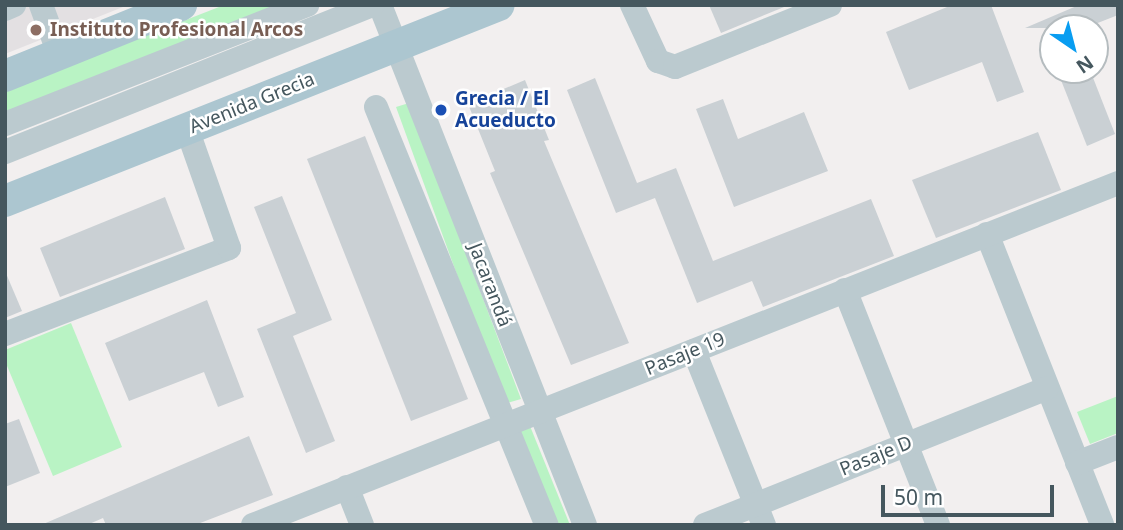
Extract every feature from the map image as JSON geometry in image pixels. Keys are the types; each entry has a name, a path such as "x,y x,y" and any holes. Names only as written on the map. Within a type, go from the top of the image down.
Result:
{"main road":[{"path":"5,76 181,5"},
{"name":"Avenida Grecia","path":"5,201 499,5"}],"street":[{"path":"5,9 14,5"},
{"path":"41,5 59,54"},
{"path":"5,124 307,5"},
{"path":"5,152 373,5"},
{"name":"Jacarandá","path":"380,5 585,525"},
{"path":"632,5 658,61 675,67 830,5"},
{"path":"376,107 547,525"},
{"path":"5,334 229,248 187,129"},
{"name":"Pasaje 19","path":"253,525 1118,183"},
{"path":"987,234 1102,525"},
{"path":"845,290 938,525"},
{"path":"694,351 760,515"},
{"name":"Pasaje D","path":"705,525 760,515 906,444 1047,388"},
{"path":"1077,463 1118,447"},
{"path":"347,487 362,525"}],"shaded area":[{"name":"Instituto Profesional Arcos","path":"5,5 128,5 5,54"}],"green space":[{"path":"224,5 284,5 5,116 5,91"},
{"path":"409,103 521,399 504,404 396,107"},
{"path":"71,323 122,447 53,476 5,361 5,350"},
{"path":"1118,396 1118,433 1090,444 1077,412"},
{"path":"530,426 570,525 545,525 508,433"}],"building":[{"path":"709,5 789,5 721,33"},
{"path":"952,5 991,5 1024,92 997,102 982,62 909,90 886,32"},
{"path":"1079,5 1118,5 1118,15 1109,19 1109,14 1058,14"},
{"path":"1039,22 1039,28 1025,28"},
{"path":"595,78 637,183 676,168 713,261 871,199 894,256 763,307 752,281 697,303 655,198 616,213 567,90"},
{"path":"525,80 549,140 544,141 629,343 571,365 490,173 495,171 468,104"},
{"path":"1063,84 1095,84 1115,134 1087,146"},
{"path":"723,99 738,139 804,112 828,171 734,207 696,109"},
{"path":"1038,132 1061,190 936,238 912,180"},
{"path":"365,136 468,399 411,421 307,159"},
{"path":"282,196 332,320 293,336 335,441 306,453 257,329 296,313 254,207"},
{"path":"165,197 185,249 60,297 40,248"},
{"path":"5,271 22,311 5,318"},
{"path":"207,300 244,397 218,407 204,372 129,401 105,343"},
{"path":"19,419 40,473 5,487 5,424"},
{"path":"249,436 273,495 195,525 106,525 103,518 87,525 41,525"}],"place":[{"name":"Instituto Profesional Arcos","path":"36,30"},
{"name":"Grecia / El Acueducto","path":"441,110"}]}
